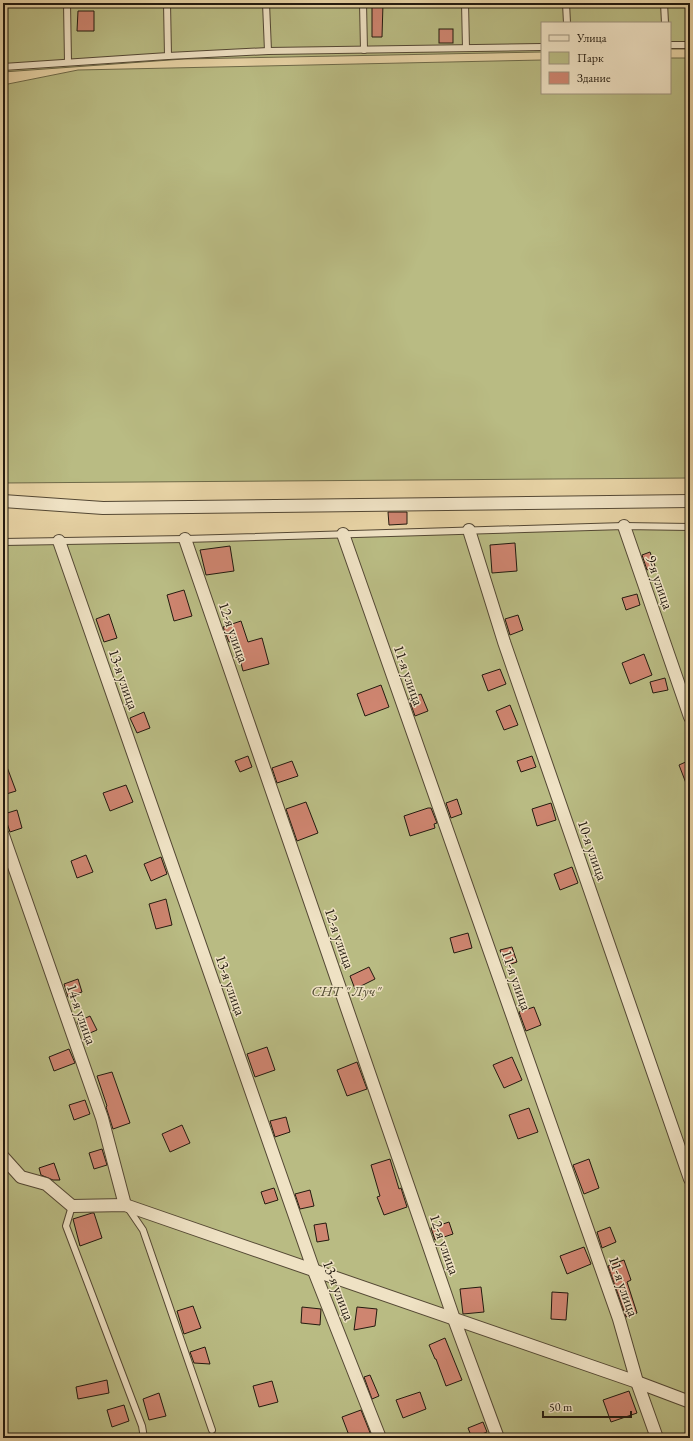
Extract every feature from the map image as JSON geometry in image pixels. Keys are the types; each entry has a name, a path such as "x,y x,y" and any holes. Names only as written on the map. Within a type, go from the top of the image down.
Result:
{"street":[{"path":"3,501 103,508 690,501"},
{"name":"9-я улица","path":"624,526 690,717"},
{"name":"10-я улица","path":"469,530 506,649 690,1179"},
{"name":"11-я улица","path":"343,534 617,1311 637,1382 657,1438"},
{"name":"12-я улица","path":"184,539 454,1319 498,1438"},
{"name":"13-я улица","path":"59,541 314,1271 380,1438"},
{"name":"14-я улица","path":"3,835 102,1118 125,1205"},
{"path":"3,1157 21,1177 46,1184 72,1206 125,1205 637,1382 690,1402"}],"lane":[{"path":"66,3 68,62"},
{"path":"167,3 168,56"},
{"path":"266,3 268,52"},
{"path":"363,3 364,50"},
{"path":"465,3 466,48"},
{"path":"566,3 567,22"},
{"path":"664,3 665,22"},
{"path":"671,45 690,45"},
{"path":"3,67 168,56 268,52 541,47"},
{"path":"3,542 184,539 624,526 690,527"},
{"path":"125,1205 143,1230 212,1430"},
{"path":"72,1206 66,1226 142,1426 144,1438"}],"green space":[{"path":"3,3 690,3 690,49 671,49 671,22 541,22 541,52 184,59 3,72"},
{"path":"671,58 690,58 690,478 3,483 3,85 78,70 541,60 541,94 671,94"},
{"name":"СНТ \" Луч\"","path":"690,526 690,1438 3,1438 3,542"}],"building":[{"path":"372,3 383,3 382,37 372,37"},
{"path":"78,11 94,11 94,31 77,31"},
{"path":"439,29 453,29 453,43 439,43"},
{"path":"388,512 407,512 407,524 389,525"},
{"path":"515,543 517,571 492,573 490,545"},
{"path":"230,546 234,571 206,575 200,550"},
{"path":"650,552 655,566 647,570 642,555"},
{"path":"184,590 192,616 174,621 167,595"},
{"path":"637,594 640,605 626,610 622,598"},
{"path":"109,614 117,638 104,642 96,619"},
{"path":"518,615 523,630 510,635 505,619"},
{"path":"241,621 248,642 262,638 269,664 243,671 235,640 229,642 223,627"},
{"path":"644,654 652,675 630,684 622,663"},
{"path":"500,669 506,684 488,691 482,675"},
{"path":"665,678 668,690 653,693 650,682"},
{"path":"381,685 389,707 365,716 357,694"},
{"path":"421,694 428,711 415,716 409,699"},
{"path":"510,705 518,725 504,730 496,711"},
{"path":"144,712 150,728 137,733 130,718"},
{"path":"248,756 252,767 240,772 235,761"},
{"path":"532,756 536,767 521,772 517,761"},
{"path":"3,759 16,791 3,795"},
{"path":"690,760 690,791 689,791 679,765"},
{"path":"292,761 298,776 277,783 272,768"},
{"path":"126,785 133,802 110,811 103,793"},
{"path":"457,799 462,814 451,818 446,803"},
{"path":"306,802 318,833 297,841 286,809"},
{"path":"551,803 556,820 537,826 532,809"},
{"path":"431,808 437,823 434,824 435,828 410,836 404,816"},
{"path":"17,810 22,828 10,832 4,814"},
{"path":"86,855 93,872 77,878 71,861"},
{"path":"161,857 167,874 151,881 144,864"},
{"path":"572,867 578,883 560,890 554,874"},
{"path":"166,899 172,925 156,929 149,904"},
{"path":"468,933 472,948 454,953 450,938"},
{"path":"512,947 517,962 505,966 500,950"},
{"path":"369,967 375,979 355,989 350,976"},
{"path":"78,979 82,992 68,997 64,984"},
{"path":"534,1007 541,1025 526,1031 519,1012"},
{"path":"90,1016 97,1030 83,1036 77,1022"},
{"path":"267,1047 275,1070 255,1077 247,1054"},
{"path":"69,1049 75,1063 54,1071 49,1057"},
{"path":"512,1057 522,1080 504,1088 493,1065"},
{"path":"357,1062 367,1089 347,1096 337,1070"},
{"path":"112,1072 130,1123 113,1129 97,1076"},
{"path":"85,1100 90,1114 74,1120 69,1105"},
{"path":"529,1108 538,1132 518,1139 509,1115"},
{"path":"286,1117 290,1132 275,1137 270,1121"},
{"path":"182,1125 190,1143 170,1152 162,1134"},
{"path":"102,1149 107,1165 94,1169 89,1153"},
{"path":"390,1159 399,1189 401,1188 407,1207 384,1215 377,1197 380,1196 371,1165"},
{"path":"589,1159 599,1188 584,1194 573,1165"},
{"path":"54,1163 60,1180 53,1180 41,1175 39,1168"},
{"path":"274,1188 278,1200 265,1204 261,1192"},
{"path":"310,1190 314,1206 300,1209 295,1194"},
{"path":"94,1213 102,1238 80,1246 73,1219"},
{"path":"449,1222 453,1234 435,1240 431,1228"},
{"path":"326,1223 329,1240 317,1242 314,1225"},
{"path":"610,1227 616,1242 602,1248 597,1232"},
{"path":"584,1247 591,1264 567,1274 560,1256"},
{"path":"624,1260 631,1280 627,1282 637,1313 626,1317 608,1266"},
{"path":"481,1287 484,1312 463,1314 460,1289"},
{"path":"552,1292 568,1293 566,1320 551,1319"},
{"path":"193,1306 201,1328 184,1334 177,1311"},
{"path":"302,1307 321,1309 320,1325 301,1323"},
{"path":"357,1307 377,1309 375,1326 354,1330"},
{"path":"445,1338 462,1380 446,1386 429,1345"},
{"path":"205,1347 210,1364 194,1363 190,1352"},
{"path":"370,1375 379,1396 372,1399 364,1377"},
{"path":"107,1380 109,1393 78,1399 76,1387"},
{"path":"272,1381 278,1402 259,1407 253,1386"},
{"path":"629,1391 637,1413 611,1422 603,1400"},
{"path":"420,1392 426,1409 403,1418 396,1400"},
{"path":"159,1393 166,1416 149,1420 143,1399"},
{"path":"124,1405 129,1421 112,1427 107,1410"},
{"path":"361,1410 371,1435 361,1438 350,1438 342,1417"},
{"path":"483,1422 487,1432 472,1438 468,1428"}]}
